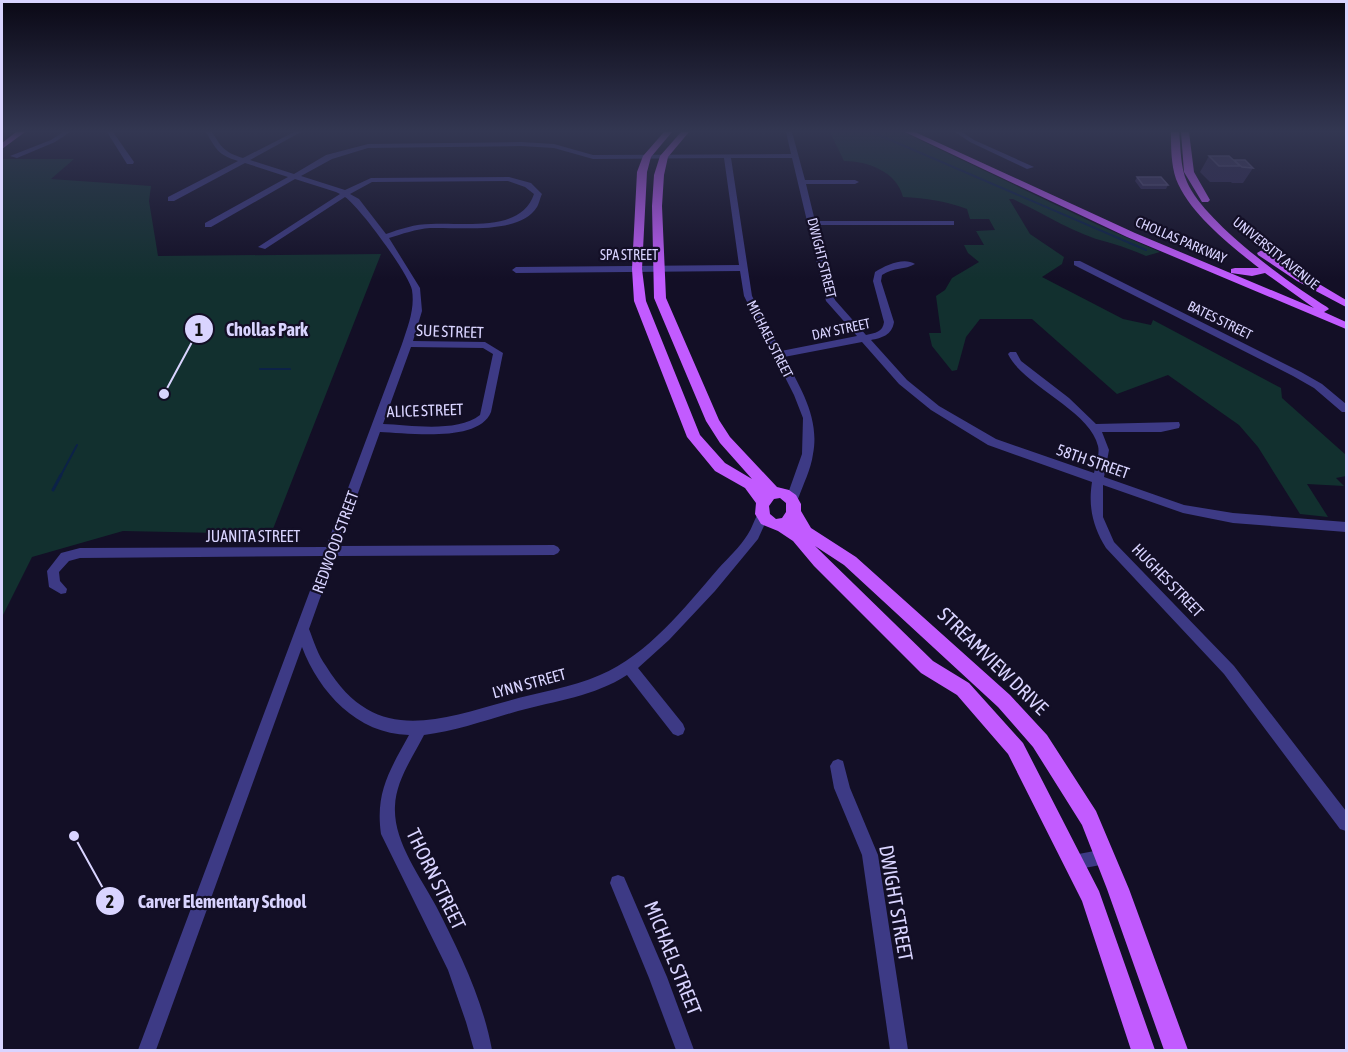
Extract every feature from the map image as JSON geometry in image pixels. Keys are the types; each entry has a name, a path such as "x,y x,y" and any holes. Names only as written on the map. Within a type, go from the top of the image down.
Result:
{"main road":[{"name":"STREAMVIEW DRIVE","path":"642,181 637,269 640,301 694,436 720,467 750,484 806,532 850,561 1005,701 1028,726 1052,758 1089,818 1176,1050"},
{"name":"STREAMVIEW DRIVE","path":"659,181 660,298 713,421 798,537 820,562 927,667 963,689 1016,749 1021,763 1055,822 1092,898 1143,1050"},
{"name":"CHOLLAS PARKWAY","path":"1015,181 1131,235 1347,322"},
{"name":"CHOLLAS PARKWAY","path":"1030,181 1319,307"},
{"name":"UNIVERSITY AVENUE","path":"1182,181 1218,226 1267,268 1319,307 1347,322"},
{"name":"UNIVERSITY AVENUE","path":"1194,181 1200,193 1216,213 1256,249 1301,279 1347,304"},
{"path":"1235,270 1255,272 1267,268"}],"street":[{"path":"171,199 204,181"},
{"path":"208,225 287,181"},
{"name":"REDWOOD STREET","path":"147,1050 332,552 407,345 417,311 416,288 384,237 356,201 346,193 311,181"},
{"path":"262,247 346,193 374,181"},
{"path":"384,237 426,226 500,224 512,220 532,208 537,201 538,194 520,181"},
{"name":"MICHAEL STREET","path":"730,181 748,296 799,394 808,418 808,454 797,480 778,508"},
{"path":"803,182 855,182"},
{"name":"DWIGHT STREET","path":"803,182 831,301 866,340"},
{"path":"814,223 951,222"},
{"name":"DAY STREET","path":"778,355 866,340 880,335 888,328 889,322 877,281 878,274 889,267 911,264"},
{"name":"BATES STREET","path":"1077,264 1298,374 1318,386 1347,409"},
{"name":"SPA STREET","path":"516,270 742,268"},
{"name":"58TH STREET","path":"866,340 913,391 955,421 992,441 1098,481 1200,513 1233,518 1347,527"},
{"name":"SUE STREET","path":"407,345 485,345 498,353 484,416 474,424"},
{"name":"HUGHES STREET","path":"1013,354 1017,363 1094,428 1104,451 1095,514 1100,530 1110,545 1229,670 1347,823"},
{"name":"ALICE STREET","path":"376,428 460,428 474,424"},
{"path":"1094,428 1161,428 1175,425"},
{"name":"LYNN STREET","path":"303,631 319,668 342,701 357,713 393,727 420,728 591,686 629,667 665,635 778,508"},
{"name":"JUANITA STREET","path":"61,590 54,582 53,572 65,557 80,553 554,550"},
{"path":"629,667 678,729"},
{"name":"THORN STREET","path":"420,728 411,748 398,766 390,786 387,822 389,834 454,965 483,1050"},
{"name":"DWIGHT STREET","path":"838,766 842,788 870,855 899,1050"},
{"path":"1074,862 1105,857"},
{"name":"MICHAEL STREET","path":"618,883 658,977 685,1050"}],"green space":[{"path":"2,181 81,181 151,186 149,201 158,256 381,254 271,534 123,531 32,557 2,617"},
{"path":"895,181 1006,181 1160,252 1146,256 1071,229 1009,199 1030,234 1064,257 1062,264 1042,277 1123,319 1151,325 1153,320 1281,388 1282,398 1346,455 1346,476 1336,478 1344,486 1307,484 1328,517 1300,514 1258,447 1239,425 1168,375 1117,394 1032,319 980,319 966,337 957,370 952,371 932,346 929,333 941,333 936,296 945,290 952,278 979,262 968,253 964,245 984,245 976,231 995,230 989,219 970,219 967,209 936,200 903,197"}],"building":[{"path":"1140,181 1165,181 1168,185 1143,185"}],"waterway":[{"path":"986,181 1146,250"},
{"path":"260,369 290,369"},
{"path":"60,477 77,445"},
{"path":"53,490 61,475"}],"place":[{"name":"Chollas Park","path":"164,394"},
{"name":"Carver Elementary School","path":"74,836"}]}
